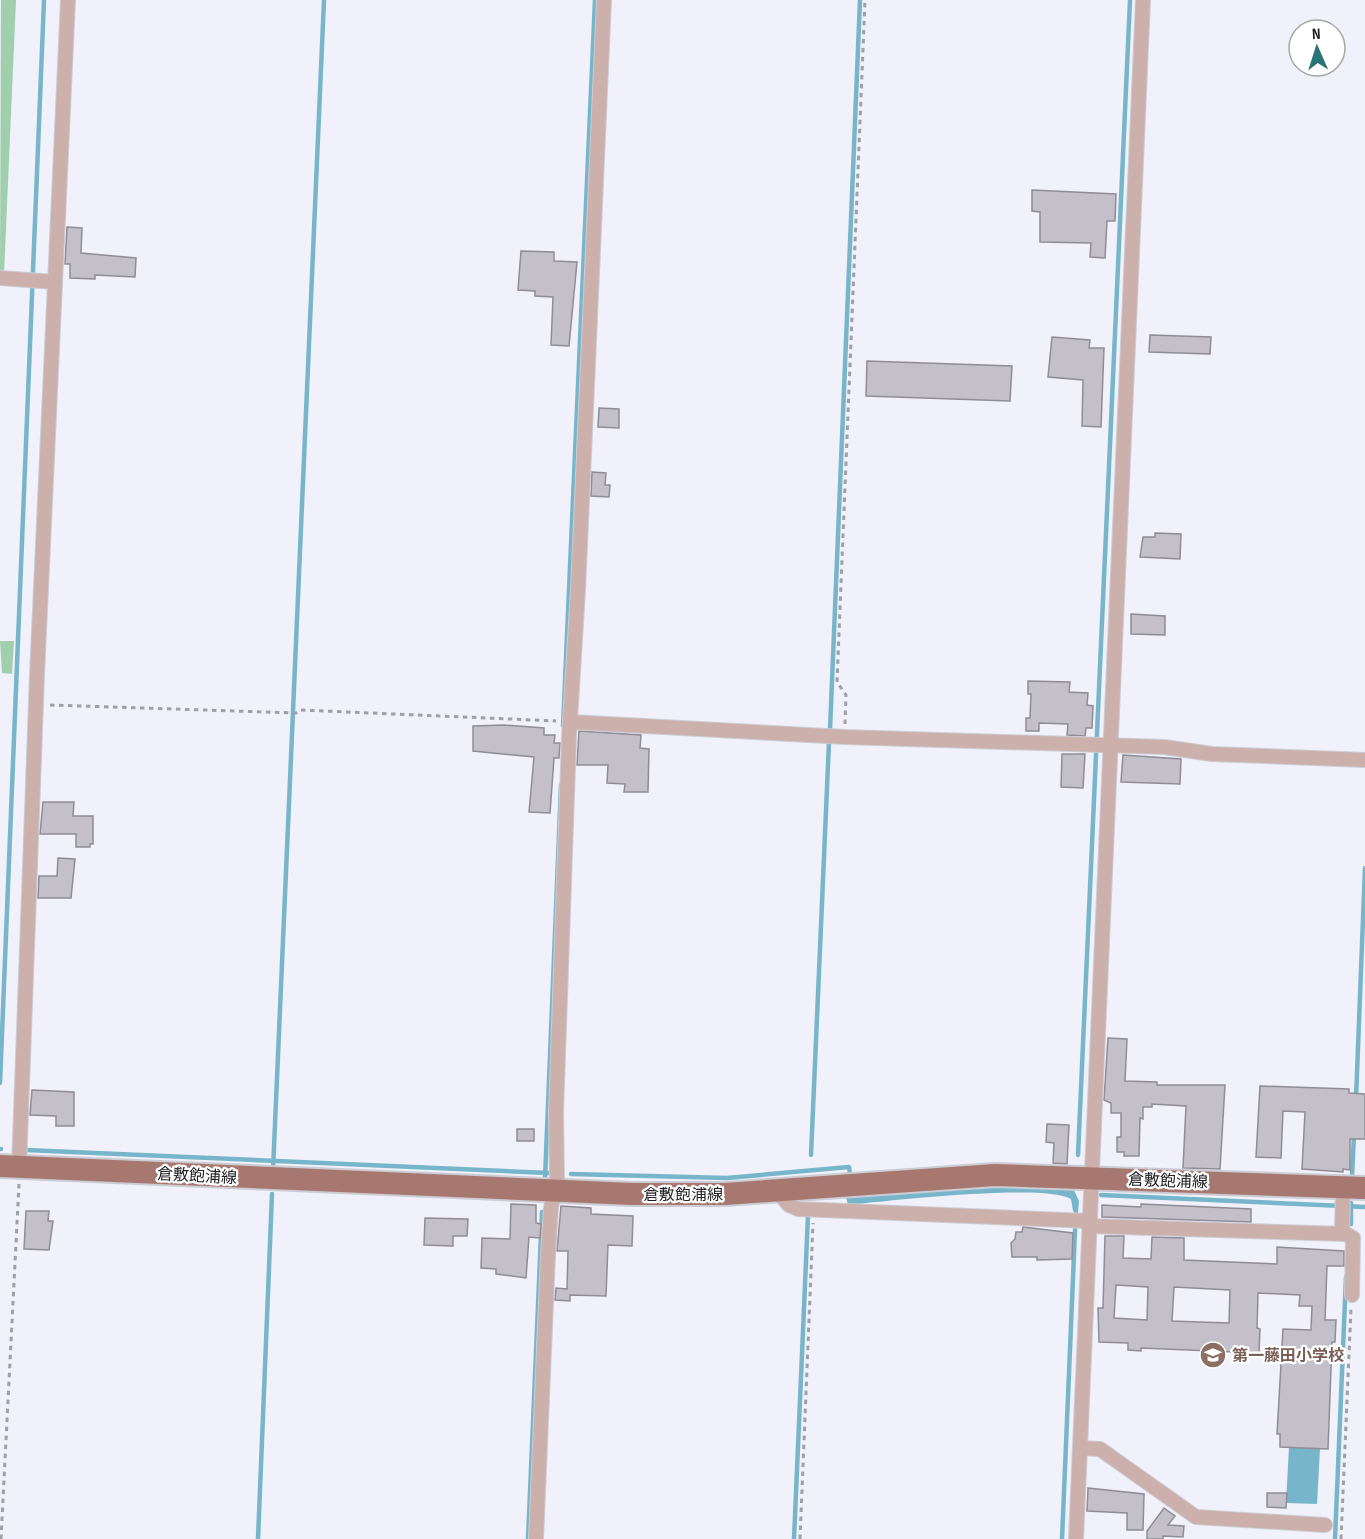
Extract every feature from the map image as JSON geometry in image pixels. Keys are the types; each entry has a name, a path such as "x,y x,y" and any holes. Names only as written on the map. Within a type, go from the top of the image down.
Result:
{"main road":[{"name":"倉敷飽浦線","path":"10,1167 687,1195 777,1191 956,1176 1091,1177 1342,1201 1365,1188"}],"street":[{"path":"10,1167 36,704 68,0"},
{"path":"536,1539 548,1255 554,1191 566,721 604,0"},
{"path":"1076,1539 1080,1448 1082,1222 1091,1177 1101,746 1143,0"},
{"path":"0,278 56,282"},
{"path":"566,721 845,737 1101,746 1365,760"},
{"path":"777,1191 789,1205 814,1210 1342,1234 1353,1238 1352,1294"},
{"path":"1342,1201 1342,1234"},
{"path":"1080,1448 1100,1449 1196,1517 1325,1525"}],"path":[{"path":"845,737 846,695 837,682 865,0"},
{"path":"36,704 296,713 301,710 566,721"},
{"path":"1,1539 10,1167"},
{"path":"800,1539 814,1210"},
{"path":"1341,1539 1352,1294"}],"green space":[{"path":"1,0 16,0 4,274 0,274"},
{"path":"0,641 14,641 12,674 2,673"}],"water":[{"path":"972,1187 1073,1188 1079,1201 1078,1211 1073,1211 1071,1199 1055,1194 964,1194 848,1205 845,1194 859,1196"},
{"path":"1289,1447 1320,1449 1317,1504 1286,1503"}],"building":[{"path":"1032,190 1116,194 1115,221 1107,221 1105,258 1090,257 1091,243 1040,242 1040,212 1032,211"},
{"path":"67,227 82,228 81,253 136,258 135,277 95,275 95,279 70,278 70,264 65,264"},
{"path":"521,251 554,252 554,261 577,262 569,346 551,345 553,297 535,296 535,291 518,290"},
{"path":"1150,335 1211,337 1210,354 1149,352"},
{"path":"1052,337 1090,340 1089,348 1104,348 1101,427 1082,426 1083,380 1048,377"},
{"path":"867,361 1012,366 1010,401 866,396"},
{"path":"599,408 619,409 619,428 598,427"},
{"path":"592,472 606,473 605,485 610,485 609,497 591,496"},
{"path":"1155,533 1181,534 1180,559 1140,557 1143,537 1155,537"},
{"path":"1131,614 1165,616 1165,635 1131,634"},
{"path":"1028,681 1070,682 1069,692 1088,693 1087,705 1093,706 1092,728 1086,728 1085,736 1067,735 1068,724 1039,723 1039,731 1026,731 1026,718 1030,718 1031,694 1028,694"},
{"path":"504,725 544,728 544,735 555,735 554,743 560,743 559,758 554,758 550,813 529,812 534,757 473,751 473,726"},
{"path":"579,731 641,735 640,748 649,749 648,792 624,792 625,784 607,783 608,765 577,765"},
{"path":"1062,754 1085,754 1083,788 1061,787"},
{"path":"1123,755 1181,759 1180,784 1121,782"},
{"path":"43,802 74,802 73,816 93,816 93,844 90,844 90,847 76,847 76,834 40,834"},
{"path":"58,858 75,859 71,898 38,898 39,876 57,876"},
{"path":"1108,1038 1127,1039 1125,1081 1157,1082 1157,1085 1225,1085 1220,1169 1183,1168 1186,1106 1152,1104 1152,1107 1143,1107 1143,1119 1140,1118 1139,1156 1124,1156 1124,1152 1117,1152 1117,1137 1121,1137 1121,1113 1111,1113 1111,1103 1104,1100"},
{"path":"1260,1086 1349,1089 1349,1093 1365,1094 1365,1139 1350,1139 1350,1170 1343,1169 1343,1172 1302,1169 1305,1112 1283,1111 1281,1158 1256,1157"},
{"path":"32,1090 74,1092 74,1126 56,1126 56,1116 30,1115"},
{"path":"1047,1124 1069,1125 1067,1164 1053,1163 1054,1143 1046,1142"},
{"path":"517,1129 534,1129 534,1141 517,1141"},
{"path":"511,1204 536,1205 536,1223 541,1224 540,1238 529,1237 526,1278 496,1274 496,1269 481,1268 482,1238 510,1239"},
{"path":"1141,1204 1251,1209 1251,1222 1102,1217 1102,1205 1141,1207"},
{"path":"561,1206 591,1208 591,1214 633,1216 632,1246 608,1245 606,1296 570,1295 570,1301 555,1300 556,1288 567,1289 568,1251 557,1251"},
{"path":"26,1211 49,1211 48,1221 53,1221 49,1250 24,1249"},
{"path":"425,1218 468,1219 467,1236 453,1236 453,1246 424,1245"},
{"path":"1023,1227 1073,1233 1072,1259 1037,1260 1037,1257 1012,1257 1011,1243 1015,1239 1016,1232 1022,1232"},
{"path":"1105,1236 1124,1236 1123,1258 1151,1259 1152,1237 1184,1238 1184,1260 1277,1264 1277,1247 1344,1251 1344,1266 1327,1266 1325,1320 1336,1320 1335,1342 1332,1342 1328,1449 1280,1447 1280,1434 1277,1434 1283,1329 1311,1330 1312,1306 1299,1306 1300,1295 1258,1293 1259,1353 1141,1348 1141,1351 1128,1350 1128,1343 1099,1342 1098,1308 1103,1308","holes":["1116,1285 1148,1287 1147,1320 1114,1318","1174,1287 1230,1290 1229,1323 1172,1321"]},
{"path":"1088,1488 1144,1494 1143,1530 1127,1530 1127,1513 1087,1511"},
{"path":"1267,1493 1287,1493 1286,1508 1267,1507"},
{"path":"1164,1508 1175,1516 1168,1525 1184,1526 1183,1537 1163,1536 1163,1539 1147,1539 1147,1531"}],"waterway":[{"path":"0,1083 44,0"},
{"path":"273,1170 324,0"},
{"path":"563,726 595,0"},
{"path":"830,730 860,0"},
{"path":"1078,1155 1130,0"},
{"path":"811,1155 829,742"},
{"path":"545,1179 561,785"},
{"path":"1356,1099 1365,868"},
{"path":"1352,1177 1354,1134"},
{"path":"26,1150 549,1173"},
{"path":"571,1174 727,1178 849,1167 850,1174"},
{"path":"258,1539 272,1194"},
{"path":"1101,1195 1365,1207"},
{"path":"1351,1203 1351,1224"},
{"path":"1062,1539 1076,1207"},
{"path":"528,1539 542,1212"},
{"path":"794,1539 808,1215"},
{"path":"1335,1539 1346,1277"}],"place":[{"name":"第一藤田小学校","path":"1213,1355"}]}
